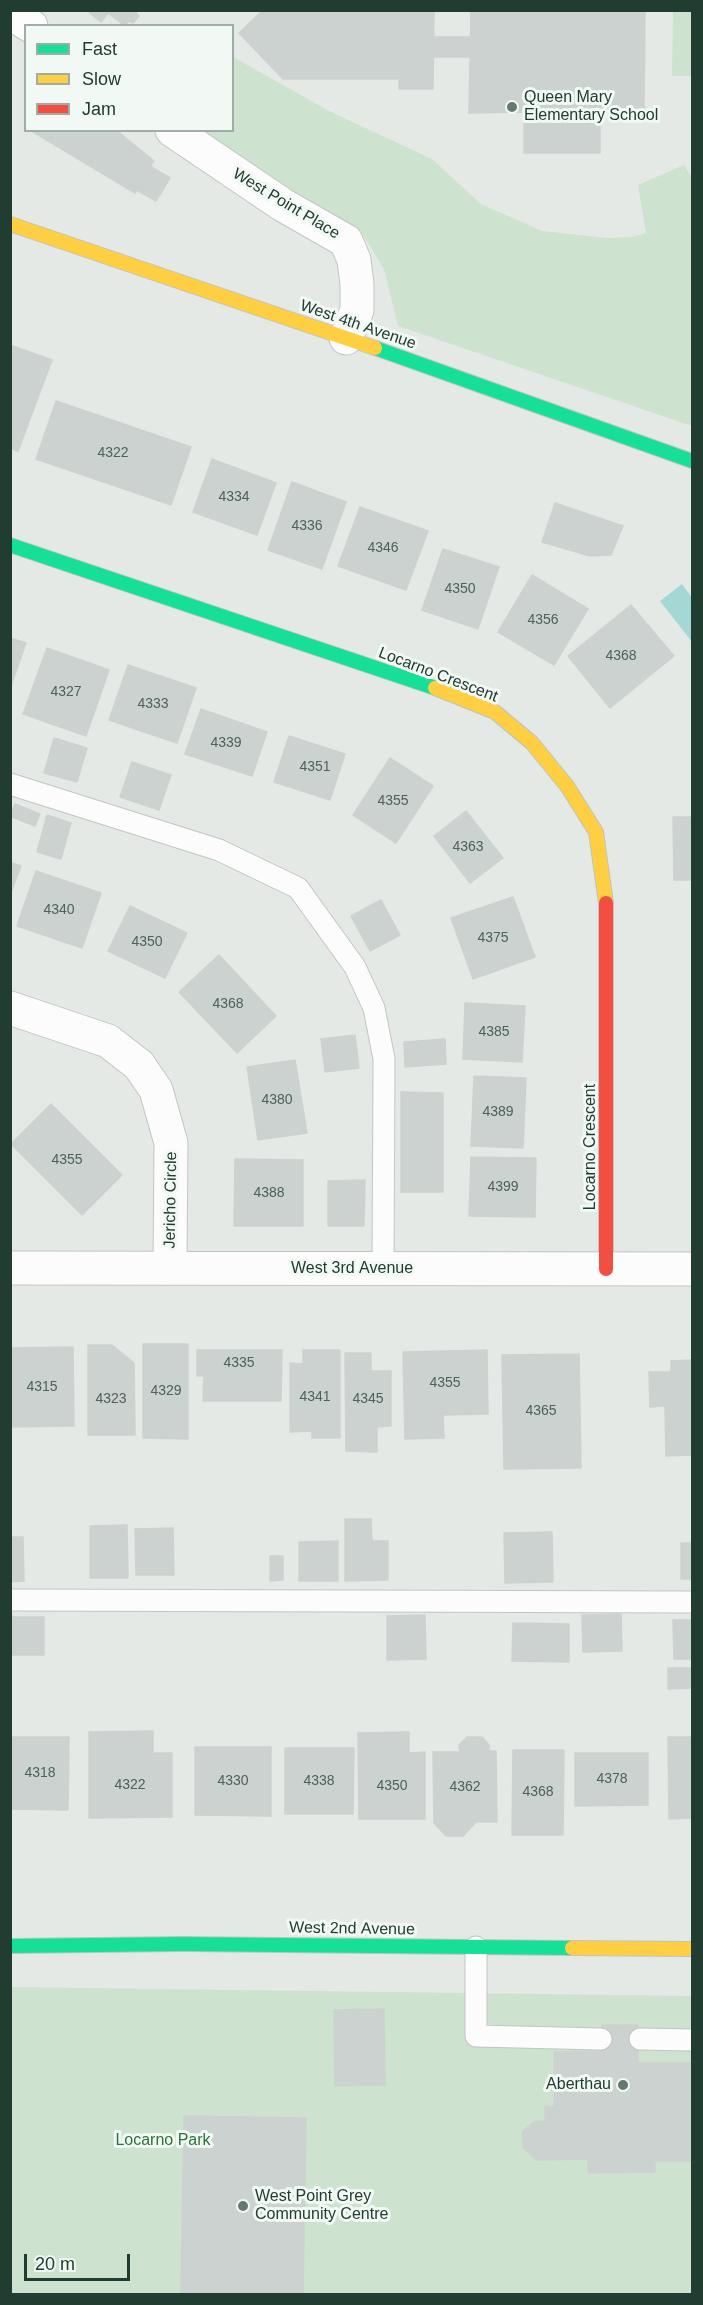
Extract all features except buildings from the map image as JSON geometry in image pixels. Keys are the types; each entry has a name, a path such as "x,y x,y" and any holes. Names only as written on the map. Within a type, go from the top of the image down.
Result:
{"street":[{"path":"10,13 28,24"},
{"name":"West Point Place","path":"175,132 283,205 346,241 354,260 357,284 357,310 346,338"},
{"name":"West 4th Avenue","path":"10,224 346,338 693,461"},
{"name":"Locarno Crescent","path":"10,545 441,690 495,712 532,743 546,760 567,786 596,832 604,875 608,926 606,1269"},
{"name":"Jericho Circle","path":"10,1008 108,1041 139,1065 156,1090 171,1143 170,1268"},
{"name":"West 3rd Avenue","path":"10,1268 693,1269"},
{"name":"West 2nd Avenue","path":"10,1946 183,1944 693,1949"}],"lane":[{"path":"10,784 219,850 298,888 355,966 374,1008 384,1059 383,1269"},
{"path":"10,1600 693,1602"},
{"path":"476,1947 476,2036 601,2039"},
{"path":"640,2039 693,2040"}],"green space":[{"path":"673,11 692,11 692,76 672,76"},
{"path":"234,58 331,112 432,159 481,204 542,231 608,238 631,237 646,233 638,185 684,165 692,178 692,426 398,326 384,269 360,230 249,165 202,132 234,132"},
{"name":"Locarno Park","path":"11,1987 692,1996 692,2294 11,2294"}],"water":[{"path":"682,584 692,598 692,642 660,601"}],"traffic: fast":[{"path":"375,348 692,461"},
{"path":"10,545 435,688"},
{"path":"10,1946 183,1944 572,1948"}],"traffic: slow":[{"path":"10,224 375,348"},
{"path":"435,688 495,712 532,743 567,786 596,832 606,903"},
{"path":"572,1948 692,1949"}],"traffic: jam":[{"path":"606,903 606,1269"}],"place":[{"name":"Queen Mary Elementary School","path":"512,107"},
{"name":"Aberthau","path":"623,2085"},
{"name":"West Point Grey Community Centre","path":"243,2206"}]}
